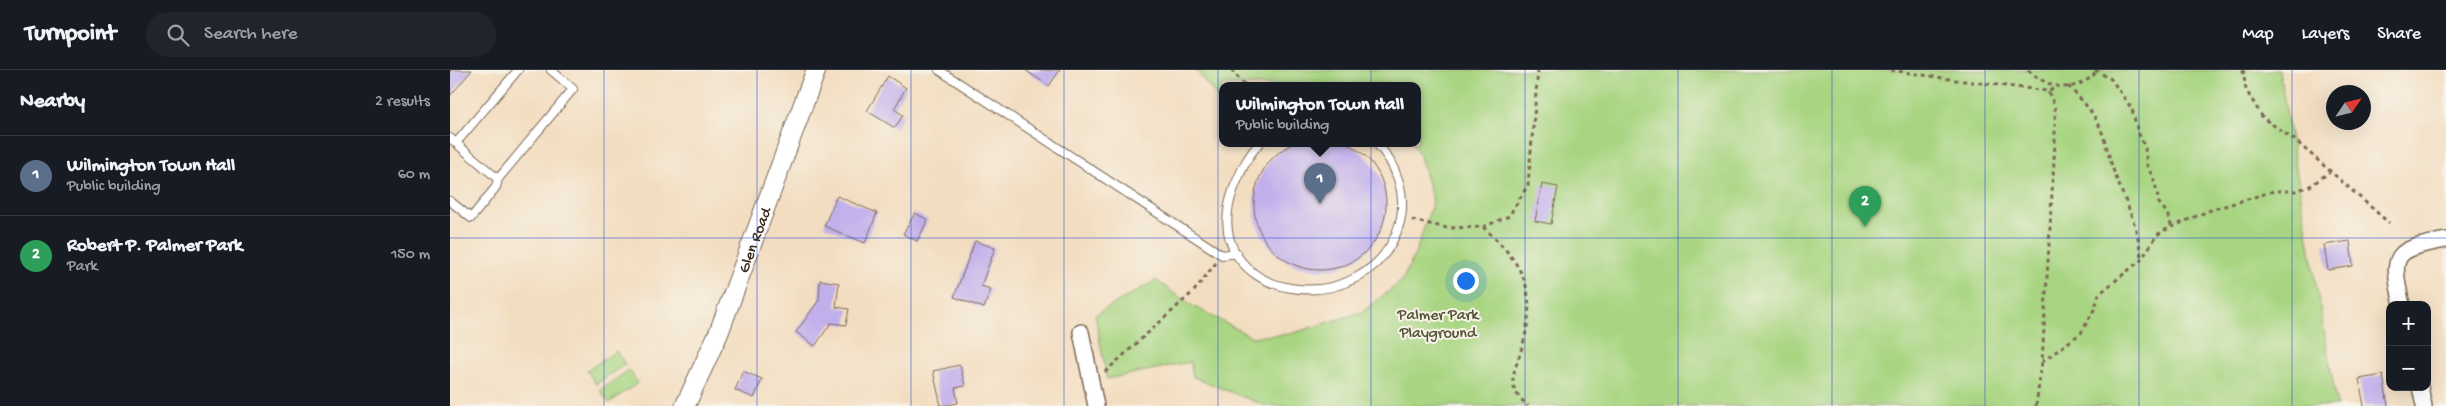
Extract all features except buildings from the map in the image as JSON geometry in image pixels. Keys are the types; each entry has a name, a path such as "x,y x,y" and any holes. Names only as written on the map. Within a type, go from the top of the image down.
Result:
{"street":[{"name":"Glen Road","path":"685,406 719,332 816,70"},
{"path":"2401,301 2396,276 2396,262 2399,256 2413,246 2446,240"},
{"path":"1081,332 1095,399"},
{"path":"2421,391 2424,406"}],"lane":[{"path":"498,179 453,140 518,70"},
{"path":"450,201 471,218 496,188 498,179 573,89 552,70"},
{"path":"939,70 1222,255 1237,253"},
{"path":"1257,147 1242,168 1226,215 1226,228 1237,253 1247,268 1267,283 1298,291 1327,288 1357,278 1375,265 1394,239 1401,218 1402,196 1397,174 1387,155 1380,147"}],"path":[{"path":"1231,70 1242,82"},
{"path":"1401,218 1447,228 1483,227 1508,216 1528,184 1538,70"},
{"path":"1891,70 2048,91 2057,87 2080,85 2097,71 2111,79 2132,109 2138,132 2145,148 2147,165 2156,182 2159,203 2166,213 2172,228"},
{"path":"2028,70 2042,82 2057,87"},
{"path":"2243,70 2246,90 2263,118 2296,141 2330,172 2348,185 2354,194 2388,223"},
{"path":"2068,86 2086,105 2104,134 2113,171 2135,221 2140,240 2141,260"},
{"path":"2036,406 2042,362 2055,143 2055,108 2048,91"},
{"path":"2042,362 2081,333 2095,308 2099,294 2141,260 2157,236 2208,211 2274,191 2295,191 2310,186 2330,172"},
{"path":"1483,227 1500,242 1526,285 1529,314 1524,342 1513,374 1514,386 1520,399 1528,406"},
{"path":"1095,399 1114,362 1194,290 1222,255"}],"green space":[{"name":"Palmer Park Playground","path":"1196,70 2279,70 2337,406 1266,406 1193,377 1190,362 1107,379 1095,315 1156,280 1189,304 1252,337 1290,334 1362,312 1402,281 1416,252 1433,201 1420,156 1414,147 1421,147 1421,82 1219,82 1219,100"},
{"path":"616,351 625,364 596,384 587,371"},
{"path":"629,370 638,383 609,403 600,390"}],"place":[{"name":"Wilmington Town Hall","path":"1320,204"},
{"name":"Robert P. Palmer Park","path":"1865,227"}]}
